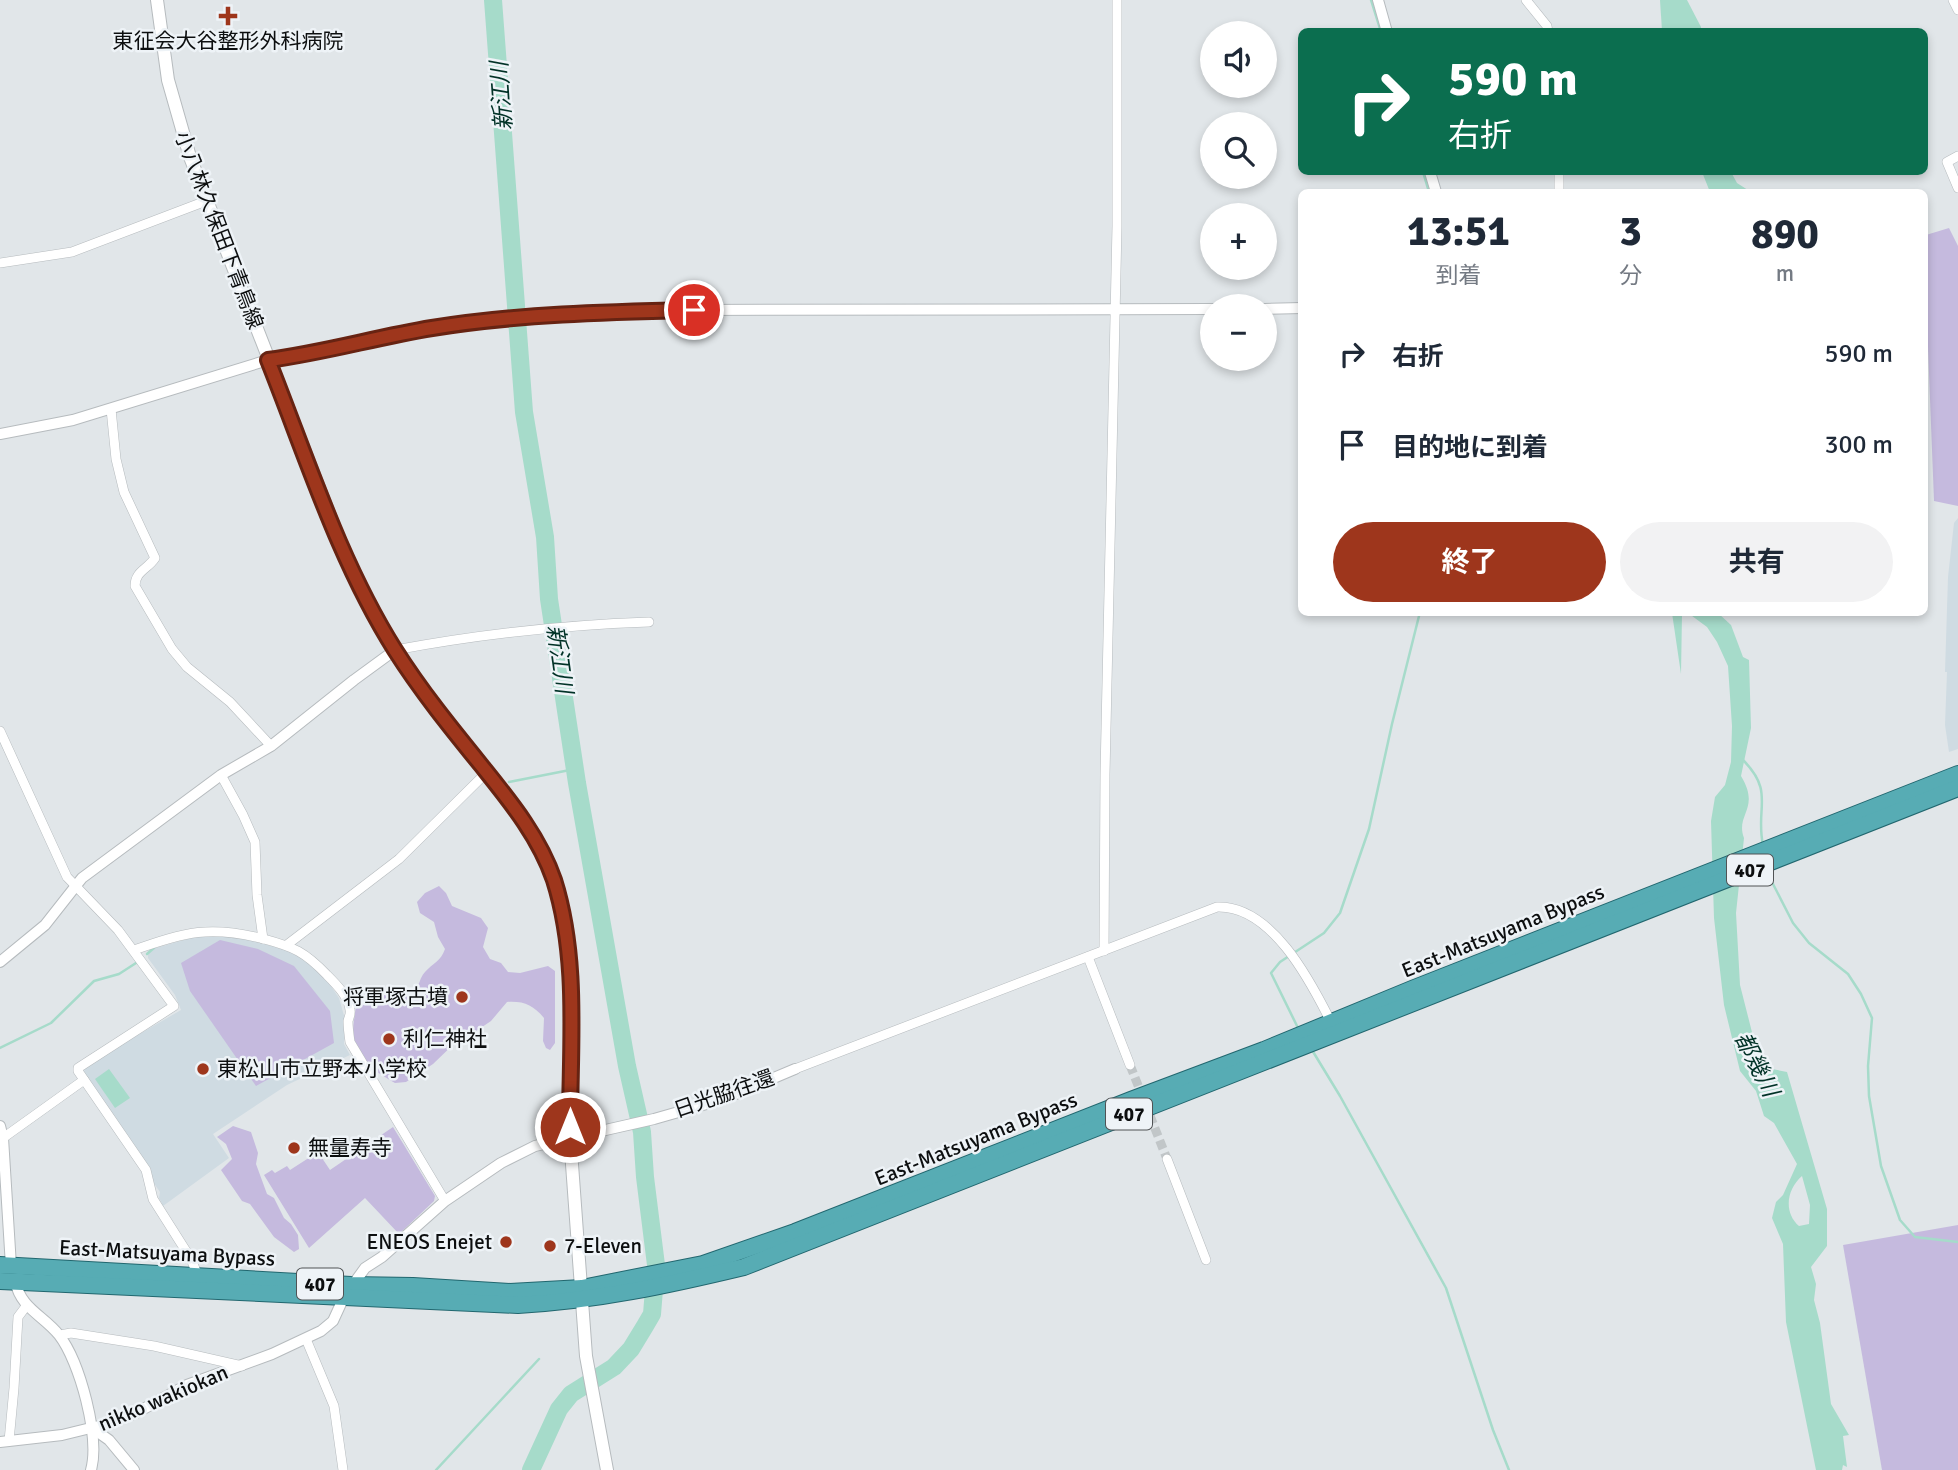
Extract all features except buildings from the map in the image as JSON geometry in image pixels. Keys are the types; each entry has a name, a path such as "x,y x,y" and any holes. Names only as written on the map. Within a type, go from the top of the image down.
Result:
{"highway":[{"name":"East-Matsuyama Bypass","path":"7,1273 347,1292 413,1286 582,1294 744,1267 1916,797 1958,774"},
{"name":"East-Matsuyama Bypass","path":"1916,797 1958,788"},
{"name":"East-Matsuyama Bypass","path":"675,1277 784,1237 1331,1022 1582,929"},
{"name":"East-Matsuyama Bypass","path":"7,1273 198,1276 347,1292"}],"main road":[{"name":"小八林久保田下青鳥線","path":"157,0 168,80 190,157 350,567 396,650 426,696 507,797 541,850 553,877 566,928 570,976 570,1137 588,1364 607,1470"}],"street":[{"path":"1104,951 1105,774 1117,226 1117,0"},
{"path":"1378,0 1386,28"},
{"path":"1526,0 1547,28"},
{"path":"1953,0 1958,10"},
{"path":"1958,156 1947,162 1958,188"},
{"path":"0,263 72,253 206,201"},
{"path":"1277,309 1298,308"},
{"path":"0,434 50,426 268,360 420,330 489,320 600,312 694,310 1200,309"},
{"path":"111,409 116,459 124,492 155,558 135,579 135,586 179,658 230,702 271,746"},
{"path":"0,962 45,925 75,885 221,775 271,746 396,650 528,629 649,622"},
{"path":"0,731 63,870 134,950 174,1006 78,1068 146,1170 153,1199 191,1259 198,1276"},
{"path":"288,944 399,859 486,772"},
{"path":"221,775 255,842 257,895 263,939"},
{"path":"795,1069 1217,908 1229,907 1257,919 1281,942 1314,989 1331,1022"},
{"path":"134,950 175,936 204,930 242,932 288,944 317,962 340,988 350,1010 350,1042 445,1200"},
{"path":"1088,957 1130,1065"},
{"name":"日光脇往還","path":"570,1137 653,1119 724,1099 795,1069"},
{"path":"3,1138 32,1120 84,1080"},
{"path":"0,1126 3,1138 7,1273 27,1305 60,1335 75,1367 92,1428 95,1452 91,1470"},
{"path":"60,1335 71,1333 153,1346 242,1366 321,1331 333,1321 347,1292 365,1268 382,1257 445,1200 501,1163 535,1146 570,1137"},
{"path":"1167,1159 1206,1260"},
{"path":"4,1441 14,1388 18,1317 27,1305"},
{"path":"306,1339 334,1406 343,1470"},
{"name":"nikko wakiokan","path":"4,1441 62,1435 92,1428 136,1413 187,1385 242,1366"},
{"path":"92,1428 109,1440 134,1470"}],"shaded area":[{"path":"1949,228 1958,246 1958,506 1934,501 1928,347 1928,234"},
{"path":"1958,518 1958,749 1949,752 1945,725 1948,577 1954,523"},
{"path":"439,886 452,906 481,918 488,928 483,947 490,959 501,963 508,972 520,973 548,966 555,971 555,1043 550,1050 546,1048 543,1041 544,1018 536,1010 523,1003 507,1002 491,1021 459,1039 433,1064 406,1082 395,1083 362,1058 354,1042 356,1008 360,998 373,991 411,993 425,972 441,956 445,949 434,922 420,913 417,902 425,893"},
{"name":"東松山市立野本小学校","path":"198,936 236,936 285,950 306,960 322,973 339,998 345,1019 344,1044 350,1055 287,1085 213,1134 229,1158 163,1206 150,1170 84,1072 86,1065 181,1010 175,995 148,958 148,954 152,949"},
{"path":"220,940 258,949 294,966 330,1011 334,1043 256,1086 190,991 181,963"},
{"path":"233,1126 251,1132 258,1153 256,1164 267,1194 274,1198 284,1218 298,1235 299,1249 294,1252 274,1237 250,1204 242,1201 221,1170 232,1159 226,1144 217,1137"},
{"path":"393,1127 435,1196 434,1201 399,1234 365,1198 309,1248 264,1175 272,1170 275,1173 287,1166 290,1170 318,1152 330,1170"},
{"path":"1958,1225 1958,1470 1882,1470 1843,1245"}],"water":[{"path":"1660,0 1687,0 1701,27 1701,28 1662,28"},
{"path":"1703,175 1733,175 1737,183 1746,189 1709,189"},
{"path":"1672,616 1682,616 1681,674"},
{"name":"都幾川","path":"1692,616 1721,616 1731,625 1743,657 1749,660 1751,728 1741,776 1749,796 1742,830 1744,838 1736,913 1740,985 1755,1044 1754,1051 1767,1068 1787,1072 1827,1209 1827,1246 1811,1267 1816,1284 1814,1300 1820,1323 1831,1404 1849,1435 1843,1436 1847,1467 1843,1465 1842,1470 1816,1470 1786,1322 1783,1244 1772,1218 1776,1202 1783,1195 1797,1164 1774,1123 1764,1116 1756,1091 1740,1071 1724,1005 1714,918 1711,821 1715,797 1725,785 1731,762 1732,726 1728,666 1707,627","holes":["1802,1176 1810,1205 1809,1224 1799,1226 1789,1207 1790,1194"]},
{"path":"109,1069 130,1098 115,1108 95,1079"}],"waterway":[{"name":"新江川","path":"493,0 524,412 545,537 549,599 577,783 627,1066 642,1132 656,1265 652,1314 631,1349 614,1367 571,1394 559,1409 531,1470"},
{"path":"1371,0 1380,28"},
{"path":"1424,175 1428,189"},
{"path":"1299,1030 1271,973 1280,962 1324,933 1340,913 1369,829 1419,616"},
{"path":"1743,760 1759,782 1763,845"},
{"path":"509,782 575,769"},
{"path":"1769,868 1772,882 1793,923 1809,943 1848,974 1872,1018 1868,1066 1869,1096 1881,1166 1900,1220 1915,1237 1958,1242"},
{"path":"147,954 155,947"},
{"path":"0,1048 51,1023 94,981 119,974 136,963"},
{"path":"1312,1050 1446,1288 1509,1470"},
{"path":"436,1470 539,1359"}],"tunnel":[{"path":"1130,1065 1167,1159"}],"place":[{"name":"東征会大谷整形外科病院","path":"228,16"},
{"name":"将軍塚古墳","path":"462,997"},
{"name":"利仁神社","path":"389,1039"},
{"name":"東松山市立野本小学校","path":"203,1069"},
{"name":"無量寿寺","path":"294,1148"},
{"name":"ENEOS Enejet","path":"506,1242"},
{"name":"7-Eleven","path":"550,1246"}],"route":[{"path":"570,1127 570,960 566,928 553,877 525,823 426,696 369,606 350,567 268,360 433,328 489,320 600,312 694,310"}]}
